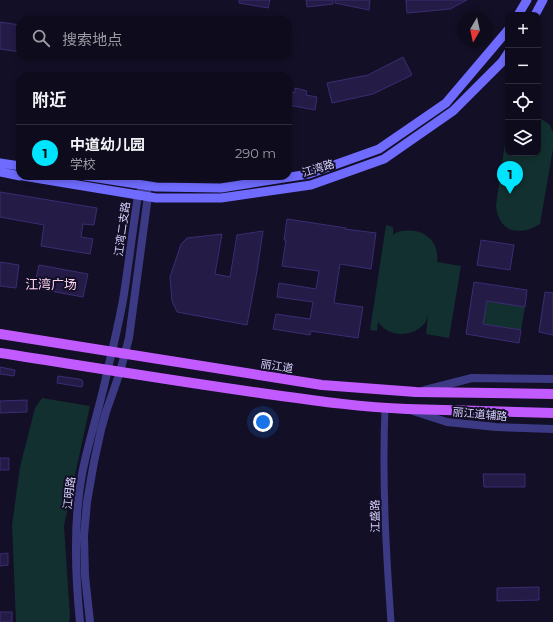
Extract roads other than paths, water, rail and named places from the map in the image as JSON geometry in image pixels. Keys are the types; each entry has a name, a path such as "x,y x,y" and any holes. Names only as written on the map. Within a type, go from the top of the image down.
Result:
{"main road":[{"path":"520,12 527,0"},
{"path":"537,12 543,0"},
{"path":"292,177 309,174 379,149 446,103 505,34"},
{"name":"江湾路","path":"46,180 156,198 221,198 311,185 384,158 453,112 505,58"},
{"path":"0,163 16,165"},
{"name":"江湾路","path":"0,172 16,175"},
{"path":"111,180 156,187 221,188 271,180"},
{"name":"丽江道","path":"0,334 322,385 416,392 553,394"},
{"path":"0,353 320,401 385,408 553,413"}],"street":[{"name":"江湾二支路","path":"108,370 124,294 138,195 144,185"},
{"name":"江湾二支路","path":"120,372 130,331 148,196 144,185"},
{"name":"江明路","path":"80,622 77,591 76,549 82,475 108,370"},
{"name":"江明路","path":"90,622 84,536 87,502 101,430 120,372"},
{"path":"416,392 472,378 553,379"},
{"name":"江盛路","path":"385,408 386,554 391,622"},
{"name":"丽江道辅路","path":"407,409 447,422 496,427 553,429"}],"place":[{"name":"中道幼儿园","path":"510,194"}],"district":[{"name":"江湾广场","path":"51,284"}]}
